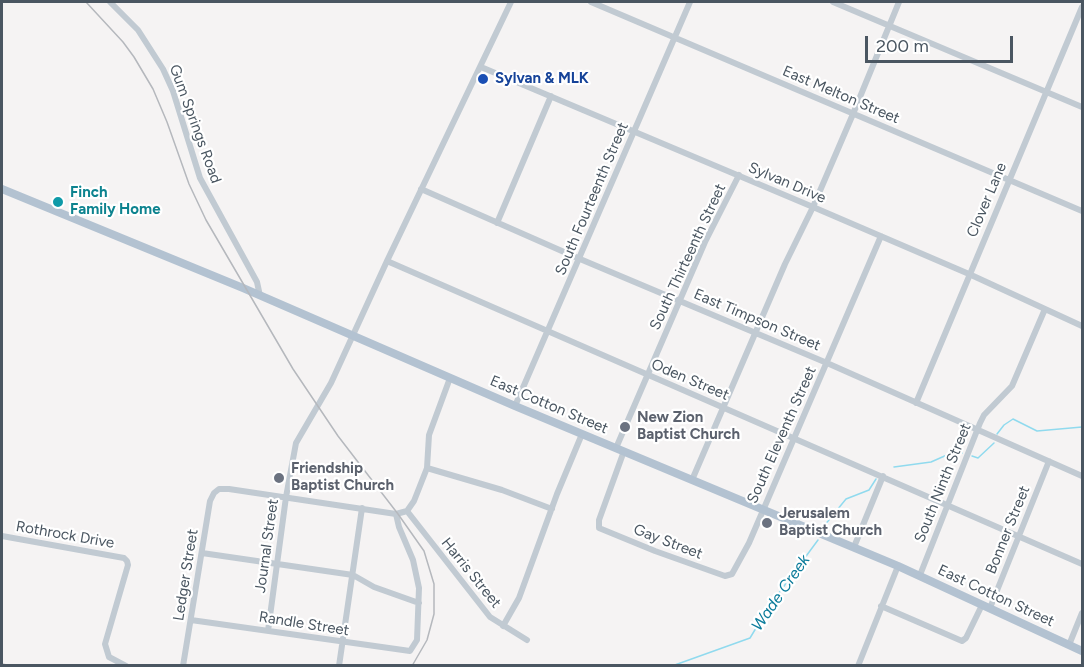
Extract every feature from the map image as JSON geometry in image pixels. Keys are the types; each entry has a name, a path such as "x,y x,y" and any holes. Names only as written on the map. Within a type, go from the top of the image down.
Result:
{"main road":[{"name":"East Cotton Street","path":"2,189 854,547 1083,651"}],"street":[{"name":"Gum Springs Road","path":"110,2 138,30 163,69 173,91 200,178 257,282 260,296"},
{"name":"Journal Street","path":"268,631 286,497 296,443 329,386 511,2"},
{"name":"East Melton Street","path":"591,2 1083,211"},
{"name":"South Fourteenth Street","path":"516,406 690,2"},
{"path":"833,2 1083,107"},
{"path":"692,480 784,264 813,207 899,2"},
{"name":"Clover Lane","path":"916,403 1083,8"},
{"name":"Sylvan Drive","path":"481,67 881,236 1083,326"},
{"path":"497,223 551,96"},
{"name":"South Thirteenth Street","path":"598,527 620,449 649,375 708,236 739,175"},
{"name":"East Timpson Street","path":"421,189 827,363 1083,476"},
{"name":"South Eleventh Street","path":"730,576 746,550 881,236"},
{"name":"Oden Street","path":"387,261 1083,564"},
{"name":"South Ninth Street","path":"920,576 984,415 1005,396 1012,386 1045,309"},
{"path":"286,497 396,514 406,511 414,501 427,468 429,435 450,378"},
{"path":"503,626 519,598 582,434"},
{"name":"Bonner Street","path":"881,606 962,641 967,637 986,606 1019,536 1049,461"},
{"path":"427,468 502,490 552,509"},
{"path":"854,547 883,476"},
{"name":"Ledger Street","path":"183,666 210,501 216,490 229,489 286,497"},
{"path":"339,666 362,508"},
{"name":"Harris Street","path":"406,511 490,617 527,640"},
{"path":"202,553 353,575 383,590 419,603 417,574 396,514"},
{"name":"Gay Street","path":"598,527 656,551 730,576"},
{"name":"Rothrock Drive","path":"2,536 124,558 128,561 105,644 109,657 126,666"},
{"path":"858,666 898,566"},
{"name":"Randle Street","path":"190,620 406,651 414,648 417,640 419,603"},
{"path":"1070,645 1083,613"}],"waterway":[{"name":"Wade Creek","path":"997,434 1013,419 1037,431 1082,427"},
{"name":"Wade Creek","path":"972,456 978,458 994,443"},
{"name":"Wade Creek","path":"894,467 931,462 956,451 962,453"},
{"name":"Wade Creek","path":"824,526 846,499 869,490 876,479"},
{"name":"Wade Creek","path":"672,666 750,638 770,605 818,540"}],"railway":[{"path":"86,2 123,42 153,89 189,184 206,220 293,369 338,436 424,551 434,584 434,614 427,640 412,666"},
{"path":"2,664 12,666"}],"place":[{"name":"Sylvan & MLK","path":"483,79"},
{"name":"Finch Family Home","path":"58,202"},
{"name":"New Zion Baptist Church","path":"625,427"},
{"name":"Friendship Baptist Church","path":"279,478"},
{"name":"Jerusalem Baptist Church","path":"767,523"}]}
